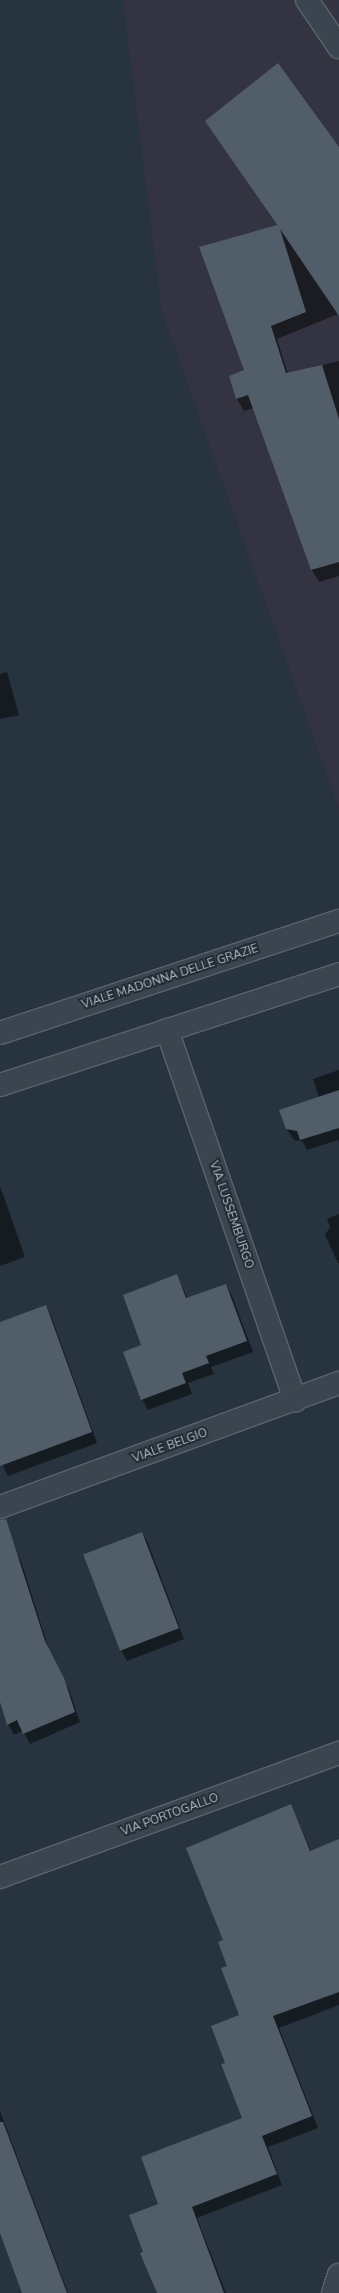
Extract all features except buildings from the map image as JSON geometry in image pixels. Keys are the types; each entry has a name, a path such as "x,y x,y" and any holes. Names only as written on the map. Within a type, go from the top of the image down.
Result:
{"street":[{"path":"307,0 339,47"},
{"name":"VIALE MADONNA DELLE GRAZIE","path":"0,1033 339,921"},
{"path":"0,1085 339,974"},
{"name":"VIA LUSSEMBURGO","path":"167,1030 294,1400"},
{"name":"VIALE BELGIO","path":"0,1507 339,1383"},
{"name":"VIA PORTOGALLO","path":"0,1877 339,1753"},
{"path":"332,2293 339,2275"}],"shaded area":[{"path":"123,0 339,0 339,809 162,312"}]}
